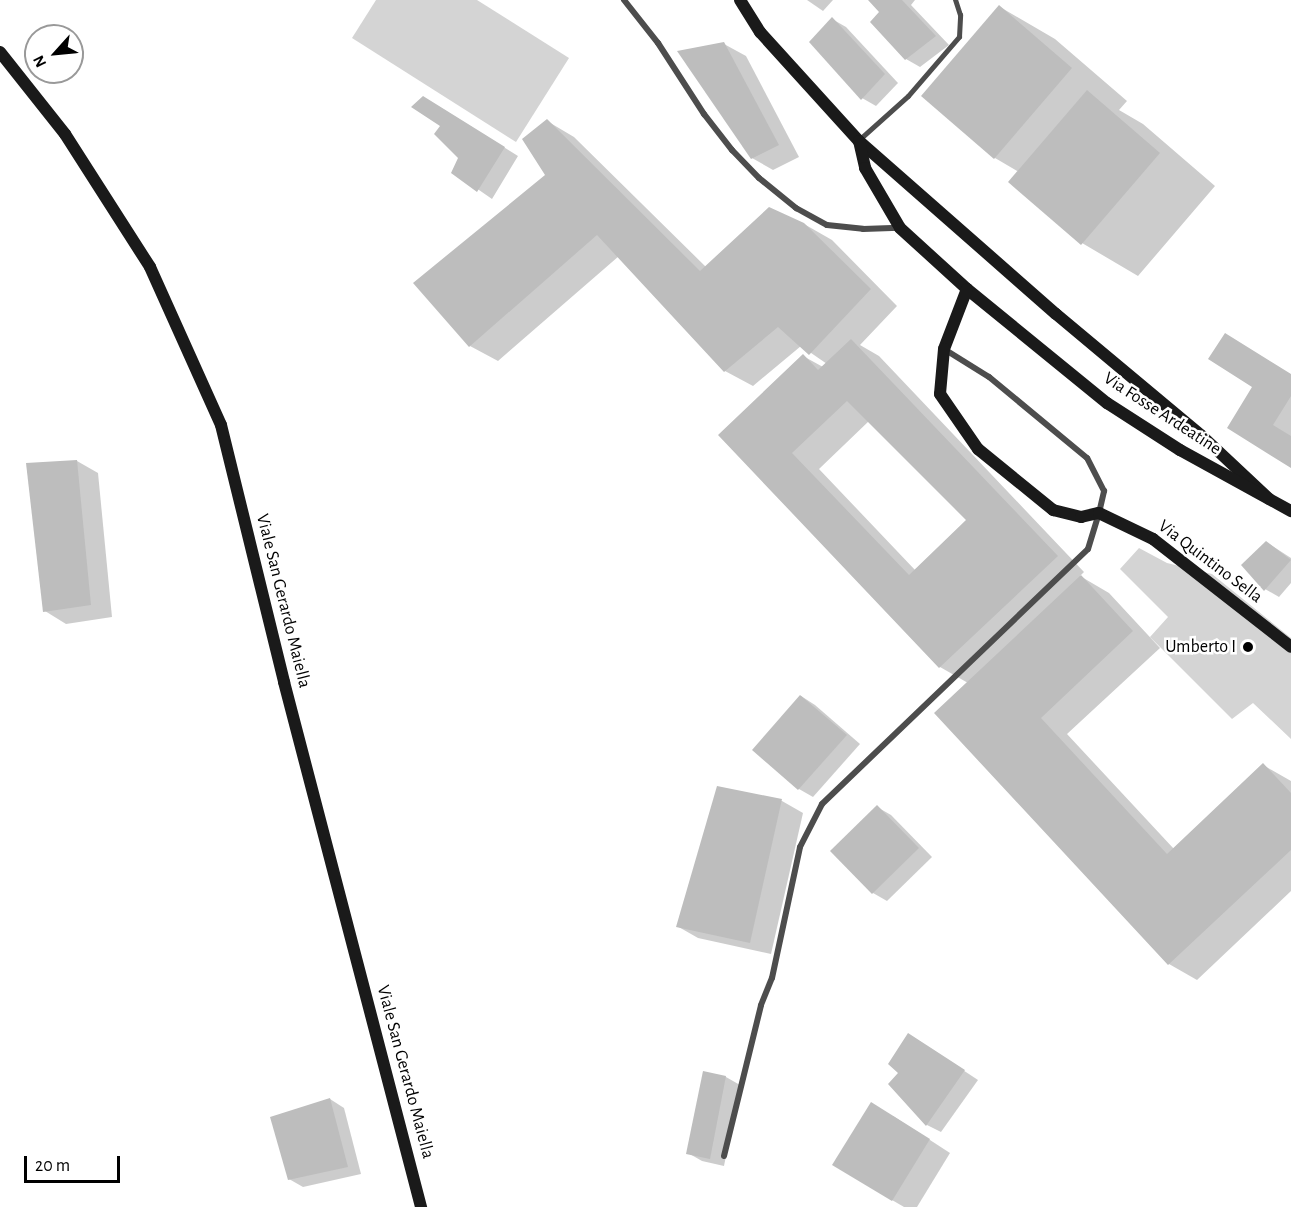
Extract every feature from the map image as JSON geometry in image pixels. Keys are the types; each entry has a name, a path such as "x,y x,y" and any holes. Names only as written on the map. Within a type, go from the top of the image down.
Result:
{"main road":[{"path":"740,0 760,32 859,141 1064,321 1202,436 1269,499"},
{"name":"Viale San Gerardo Maiella","path":"0,52 65,134 150,267 221,424 284,682 421,1207"},
{"path":"859,141 865,168 900,228"},
{"name":"Via Fosse Ardeatine","path":"900,228 967,289 1107,404 1180,450 1291,511"},
{"name":"Via Quintino Sella","path":"967,289 944,349 940,394 978,449 1053,510 1082,517 1099,513 1153,539 1291,647"}],"street":[{"path":"624,0 658,43 704,114 732,150 768,185 796,208 827,225 862,229 900,228"},
{"path":"724,1156 761,1005 772,978 800,847 822,804 1088,549 1099,513 1104,491 1087,458 989,377 944,349"}],"lane":[{"path":"859,141 908,96 959,37 960,15 955,0"}],"shaded area":[{"path":"376,0 477,0 569,58 516,142 352,38"},
{"path":"1139,548 1167,563 1212,574 1291,638 1291,739 1253,703 1232,719 1150,637 1168,617 1120,569"}],"building":[{"path":"868,0 902,0 936,36 905,60 870,22 879,12"},
{"path":"999,5 1072,68 994,159 921,96"},
{"path":"832,17 885,74 861,100 809,42"},
{"path":"724,42 779,145 751,159 677,51"},
{"path":"1087,90 1160,153 1081,245 1008,182"},
{"path":"423,96 505,147 477,192 451,173 458,158 434,134 440,126 411,107"},
{"path":"547,119 700,271 769,207 804,223 871,289 809,355 778,327 724,372 597,235 469,347 413,283 545,175 522,139"},
{"path":"1225,333 1291,374 1291,396 1273,425 1291,436 1291,468 1227,428 1252,387 1208,359"},
{"path":"851,339 1058,556 939,668 718,435 803,354 818,370","holes":["847,401 966,520 909,575 792,453"]},
{"path":"77,460 91,605 43,612 26,463"},
{"path":"1266,541 1291,560 1264,591 1241,565"},
{"path":"1081,575 1133,631 1041,718 1167,854 1263,763 1291,793 1291,850 1168,965 934,713"},
{"path":"800,695 847,735 798,790 752,750"},
{"path":"717,786 782,799 750,943 676,927"},
{"path":"877,805 919,848 872,894 830,851"},
{"path":"908,1033 965,1070 926,1126 888,1084 898,1073 888,1064"},
{"path":"703,1071 726,1076 710,1159 686,1154"},
{"path":"330,1098 348,1167 288,1180 270,1117"},
{"path":"871,1102 930,1139 892,1201 832,1165"}],"place":[{"name":"Umberto I","path":"1248,647"}]}
